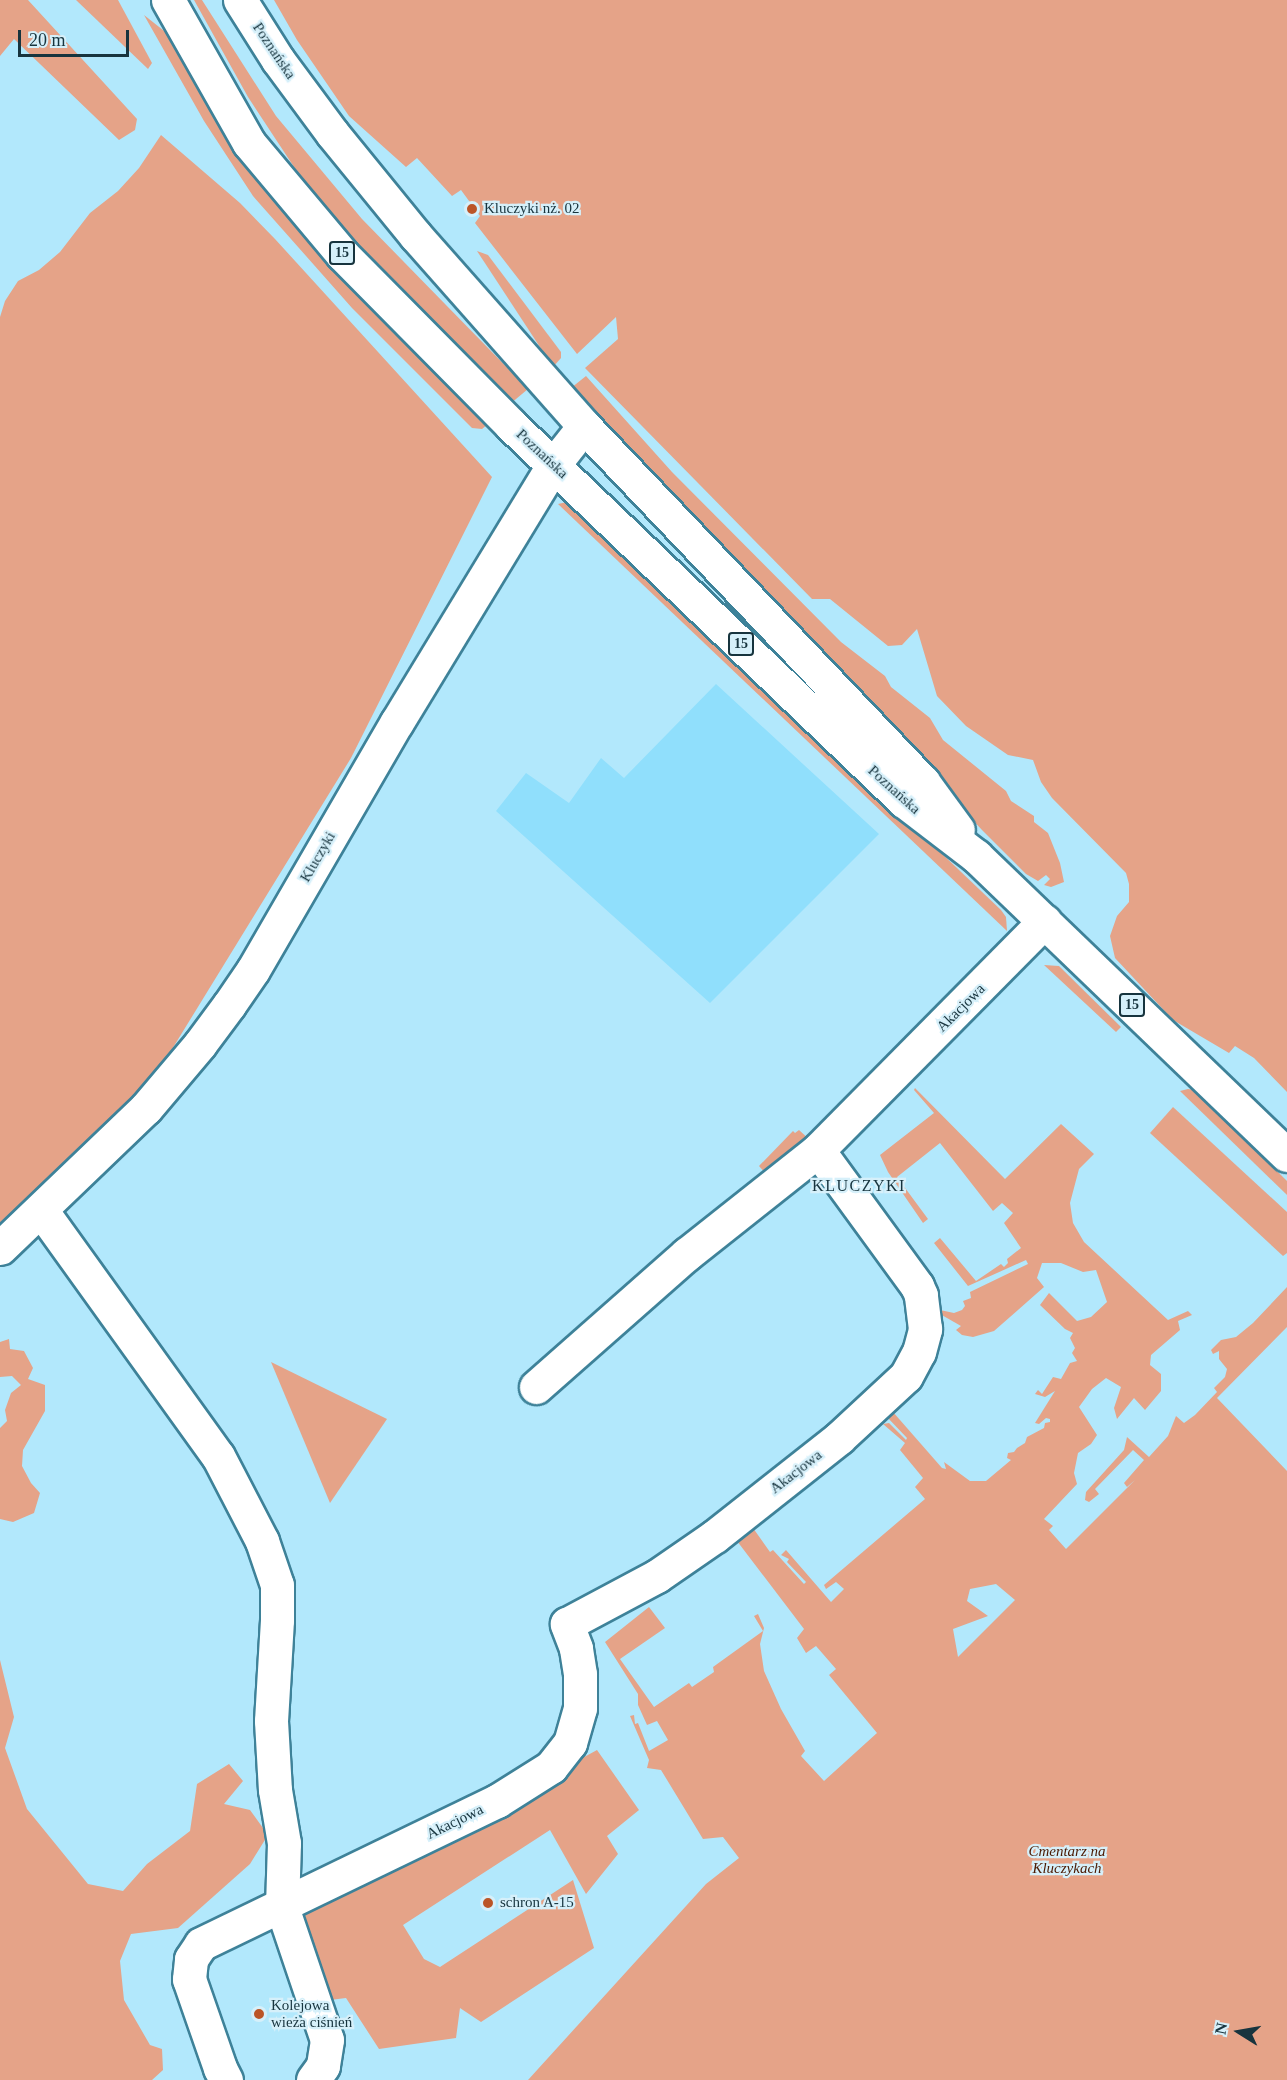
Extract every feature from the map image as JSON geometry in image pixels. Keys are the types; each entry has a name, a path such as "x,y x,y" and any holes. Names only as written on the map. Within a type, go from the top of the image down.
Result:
{"street":[{"name":"Poznańska","path":"168,0 199,60 249,143 342,254 511,425 904,801 976,856 1287,1155"},
{"name":"Poznańska","path":"240,0 278,60 391,207 584,426 923,782 976,856"},
{"name":"Kluczyki","path":"0,1248 147,1108 229,1005 259,959 397,722 554,464 584,426"},
{"name":"Akacjowa","path":"226,2080 189,1979 189,1969 201,1944 244,1922 282,1907 497,1801 551,1767 570,1743 580,1708 579,1667 567,1624 657,1576 715,1536 839,1438 906,1376 919,1352 925,1329 921,1295 917,1286 818,1150 1045,921"},
{"path":"536,1387 687,1254 818,1150"},
{"path":"40,1210 218,1456 262,1540 277,1585 271,1721 275,1790 284,1843 282,1907 327,2040 323,2066 313,2080"}],"shaded area":[{"path":"716,684 879,834 710,1003 496,811 526,773 569,803 601,758 624,778"}],"green space":[{"path":"0,0 28,0 137,119 135,130 119,140 14,39 0,56"},
{"path":"76,0 118,0 152,63 148,69"},
{"path":"194,0 202,0 276,116 362,219 528,389 510,404 355,248 296,170 248,97"},
{"path":"274,0 1287,0 1287,1092 1254,1058 1235,1046 1229,1053 1173,1020 1115,958 1110,936 1117,916 1129,902 1129,884 1126,873 1052,798 1041,782 1033,760 1008,755 966,726 937,696 917,629 902,645 888,646 830,599 812,599 585,368 618,339 616,317 577,354 475,223 480,216 461,190 452,196 417,158 406,167 349,116 297,40"},
{"path":"144,15 173,38 346,280 488,424 482,429 472,428 352,308 253,196 204,121"},
{"path":"161,135 240,203 275,239 492,477 351,758 142,1098 0,1224 0,317 5,301 18,281 39,270 60,252 90,213 118,191 139,168"},
{"path":"477,251 488,255 561,352 561,358 553,367"},
{"path":"586,376 672,472 841,642 885,676 891,687 930,718 943,740 1006,791 1011,801 1034,816 1034,822 1048,833 1060,863 1064,882 1051,887 1044,885 1050,879 1046,875 1038,881 1026,874 982,830 571,388"},
{"path":"567,502 575,504 1001,910 1006,917 1007,931 558,504"},
{"path":"1044,965 1059,966 1121,1027 1116,1032"},
{"name":"Cmentarz na Kluczykach","path":"915,1088 1005,1179 1061,1124 1094,1154 1079,1169 1070,1203 1073,1223 1084,1242 1168,1320 1188,1311 1192,1315 1178,1321 1180,1330 1151,1355 1150,1365 1161,1374 1161,1391 1145,1410 1134,1398 1117,1419 1114,1408 1121,1387 1106,1378 1092,1389 1079,1407 1097,1435 1091,1444 1078,1453 1074,1473 1077,1484 1044,1519 1053,1526 1049,1530 1066,1549 1135,1480 1127,1487 1124,1483 1144,1460 1133,1450 1095,1489 1099,1494 1089,1502 1085,1500 1086,1492 1124,1450 1127,1437 1149,1457 1168,1436 1176,1416 1184,1423 1195,1415 1217,1392 1214,1388 1225,1377 1227,1369 1219,1359 1219,1351 1213,1354 1211,1350 1221,1340 1236,1337 1253,1323 1287,1287 1287,1327 1217,1398 1287,1471 1287,2080 528,2080 706,1884 739,1858 723,1837 703,1839 661,1770 647,1768 649,1760 630,1716 634,1715 635,1724 638,1723 649,1751 668,1740 657,1721 647,1725 638,1705 638,1694 605,1642 649,1607 665,1628 620,1659 654,1707 689,1683 692,1687 714,1672 713,1667 763,1631 754,1616 758,1614 764,1628 760,1644 764,1671 781,1709 805,1751 801,1756 824,1781 877,1733 829,1675 836,1669 816,1646 806,1653 797,1638 804,1629 737,1541 753,1528 770,1552 773,1550 804,1584 806,1582 787,1562 789,1559 781,1555 786,1550 831,1602 844,1589 836,1582 826,1589 824,1585 925,1499 915,1487 923,1478 900,1450 905,1443 883,1424 889,1423 906,1440 907,1438 887,1417 893,1412 942,1468 946,1469 944,1462 970,1481 986,1481 1011,1460 1007,1458 1008,1453 1014,1452 1025,1443 1027,1437 1044,1428 1045,1423 1050,1422 1050,1419 1046,1418 1039,1424 1035,1423 1055,1391 1045,1397 1035,1394 1038,1390 1042,1394 1053,1377 1061,1379 1070,1363 1077,1361 1072,1353 1075,1348 1070,1338 1073,1333 1065,1329 1040,1305 1049,1293 1077,1321 1091,1317 1107,1302 1096,1270 1083,1272 1061,1263 1042,1263 1037,1278 1044,1287 994,1331 973,1337 962,1335 956,1330 961,1326 940,1314 940,1310 954,1313 962,1310 965,1306 963,1301 971,1298 970,1292 1028,1264 1026,1260 968,1286 934,1243 940,1238 976,1281 1001,1264 1004,1267 1008,1263 1007,1259 1021,1248 1004,1223 1013,1213 1002,1203 993,1211 940,1143 897,1177 928,1219 923,1223 888,1172 880,1155 934,1113 914,1090","holes":["996,1584 1015,1600 958,1657 953,1629 988,1616 967,1601 970,1589"]},
{"path":"1194,1090 1287,1181 1287,1195 1180,1091"},
{"path":"1173,1107 1287,1212 1287,1253 1283,1256 1150,1133"},
{"path":"799,1130 811,1141 766,1174 759,1166 793,1131 795,1133"},
{"path":"9,1339 10,1349 24,1351 33,1368 28,1379 45,1385 45,1411 23,1450 22,1466 31,1483 40,1493 34,1513 13,1522 0,1519 0,1428 7,1421 5,1410 11,1393 21,1385 12,1376 0,1377 0,1342"},
{"path":"271,1362 387,1419 330,1503"},
{"path":"0,1660 14,1717 5,1748 27,1809 88,1884 123,1891 147,1864 190,1831 197,1784 229,1764 243,1781 224,1804 250,1810 268,1835 250,1864 178,1928 131,1934 120,1961 124,2000 150,2045 162,2049 163,2070 152,2080 0,2080"},
{"path":"597,1750 639,1810 607,1836 618,1854 586,1894 550,1830 403,1925 424,1959 440,1967 573,1880 594,1948 481,2022 460,2008 456,2038 379,2049 346,1998 330,2000 296,1915"}],"place":[{"name":"Kluczyki nż. 02","path":"472,209"},
{"name":"schron A-15","path":"488,1903"},
{"name":"Kolejowa wieża ciśnień","path":"259,2014"}],"district":[{"name":"KLUCZYKI","path":"859,1186"}]}
